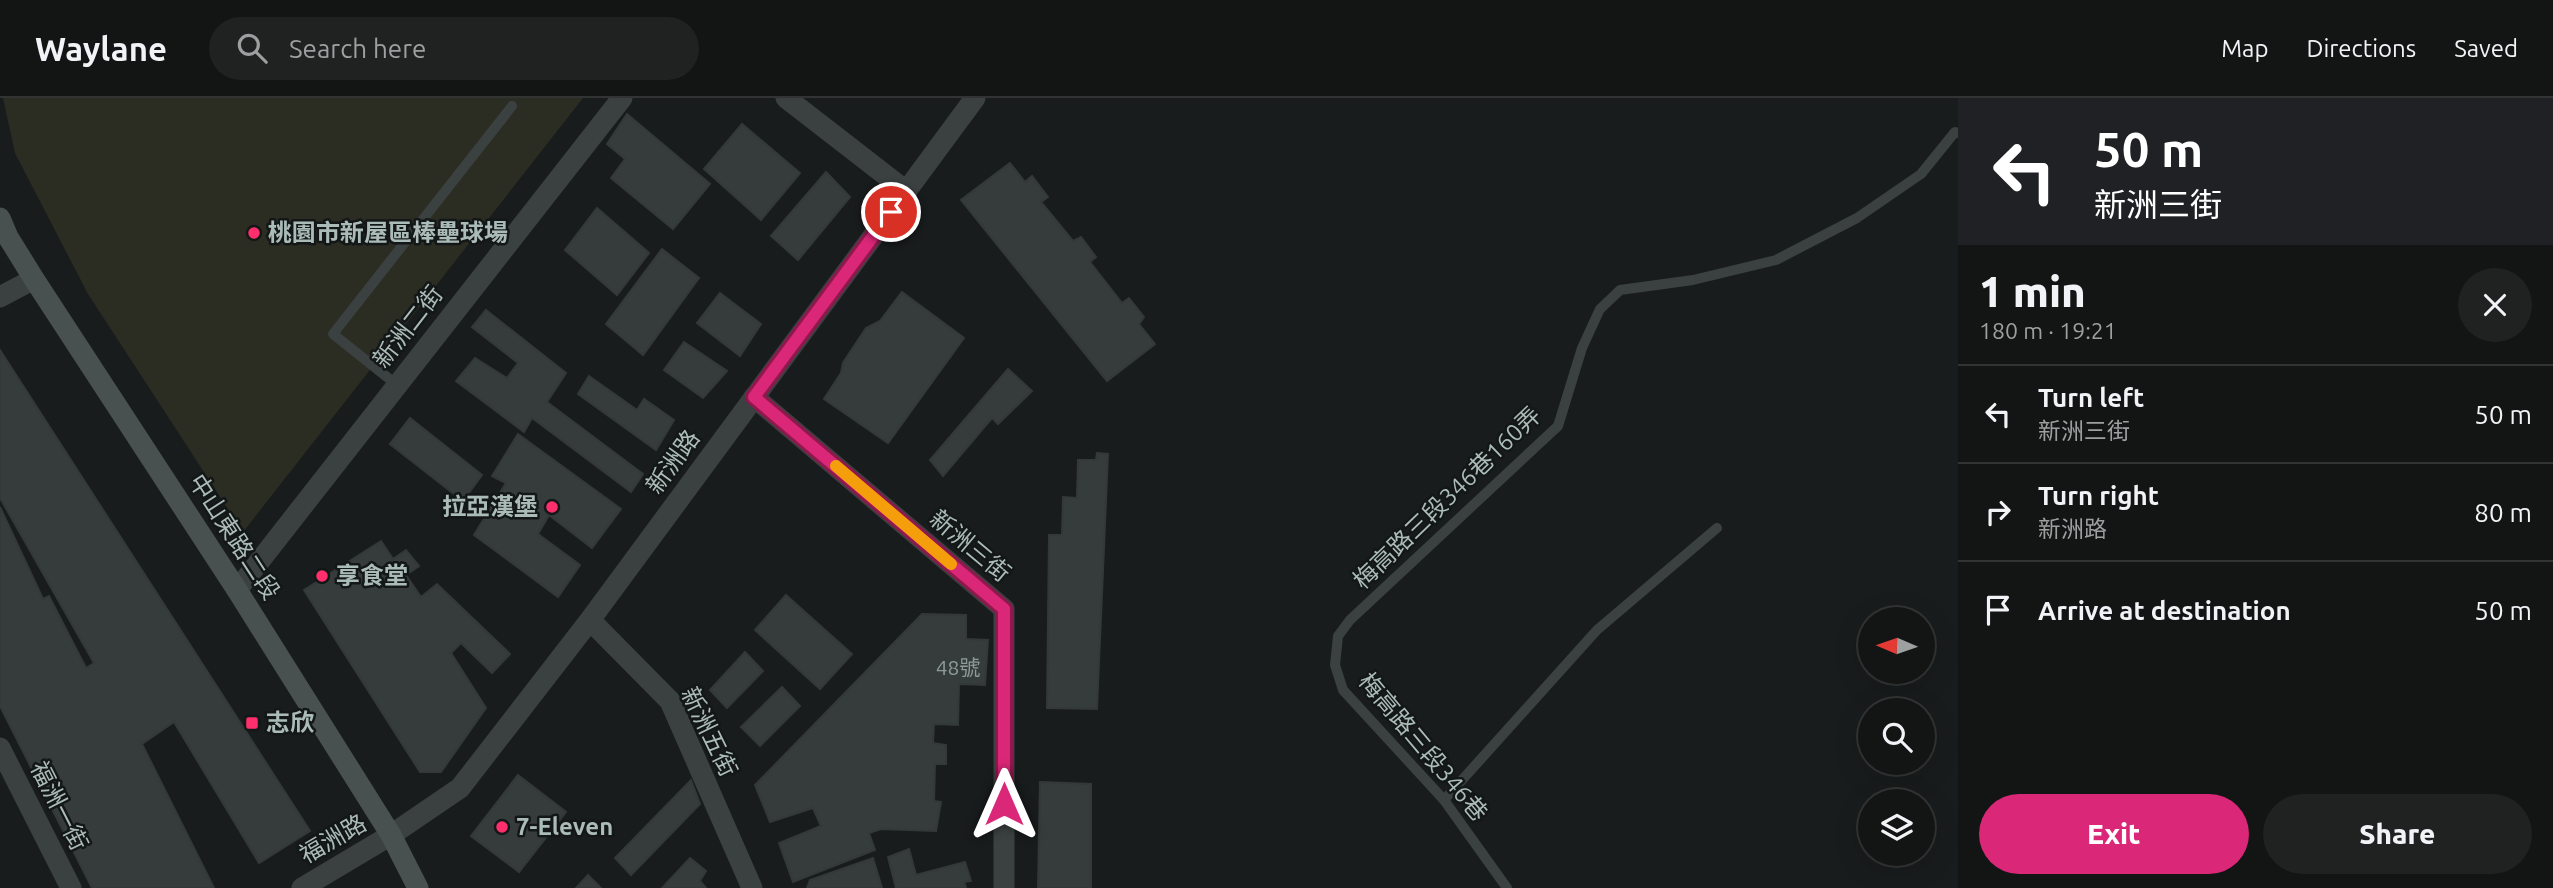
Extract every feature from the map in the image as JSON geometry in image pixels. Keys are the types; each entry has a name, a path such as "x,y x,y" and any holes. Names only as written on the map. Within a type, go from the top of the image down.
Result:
{"main road":[{"name":"中山東路二段","path":"0,218 8,237 34,279 237,590 391,835 418,888"}],"street":[{"name":"新洲二街","path":"237,590 622,98"},
{"path":"786,98 906,191"},
{"name":"新洲路","path":"391,835 460,788 590,620 975,98"},
{"path":"0,297 34,279"},
{"name":"新洲三街","path":"754,397 1004,609 1004,888"},
{"name":"新洲五街","path":"590,620 670,701 752,888"},
{"name":"福洲一街","path":"0,748 71,888"},
{"name":"福洲路","path":"302,888 391,835"}],"lane":[{"path":"397,385 334,334 512,106"},
{"name":"梅高路三段346巷160弄","path":"1335,665 1338,636 1350,620 1558,426 1582,348 1600,309 1620,290 1693,280 1776,260 1857,218 1921,174 1955,132 1958,133"},
{"path":"1444,800 1597,630 1717,528"},
{"name":"梅高路三段346巷","path":"1335,665 1343,690 1444,800 1507,888"}],"shaded area":[{"path":"3,98 583,98 243,532 88,294 15,153"}],"building":[{"path":"627,114 710,184 673,229 611,178 625,159 607,144"},
{"path":"742,124 800,173 761,220 704,169"},
{"path":"1010,163 1025,182 1032,176 1048,197 1041,202 1073,241 1081,237 1096,257 1090,262 1122,303 1129,298 1144,317 1139,324 1155,344 1107,381 961,200"},
{"path":"826,172 850,197 798,260 771,236"},
{"path":"597,208 649,253 617,295 565,250"},
{"path":"662,249 699,278 643,355 606,324"},
{"path":"902,292 964,338 888,443 824,399 866,328 880,321"},
{"path":"720,293 761,324 740,356 697,323"},
{"path":"486,310 566,373 547,402 643,474 631,492 532,418 524,432 456,381 475,358 507,378 518,363 472,327"},
{"path":"684,342 727,371 703,398 664,370"},
{"path":"0,350 310,831 259,863 174,722 142,744 214,888 92,888 0,706 0,507 43,599 49,596 86,668 94,663 0,498"},
{"path":"1008,369 1032,391 998,424 992,418 943,476 930,460"},
{"path":"589,376 637,410 644,399 674,420 656,450 578,394"},
{"path":"410,418 482,475 463,501 390,444"},
{"path":"518,434 621,509 592,548 549,515 538,534 580,565 558,597 474,535 506,483 492,476"},
{"path":"1097,453 1108,454 1097,709 1047,708 1049,535 1062,535 1063,497 1077,498 1078,460 1096,460"},
{"path":"381,541 393,559 406,550 419,566 406,575 421,597 437,584 510,654 492,673 461,643 451,653 486,708 441,772 420,772 304,590"},
{"path":"786,595 852,654 820,689 755,630"},
{"path":"922,614 966,615 966,639 988,640 985,685 959,684 958,725 934,724 933,743 946,745 946,764 935,764 934,801 941,802 936,831 881,829 869,833 875,850 793,882 779,843 821,826 813,808 770,822 755,785"},
{"path":"745,652 763,671 727,708 710,690"},
{"path":"782,687 800,706 760,746 741,727"},
{"path":"518,775 566,812 519,872 471,836"},
{"path":"691,780 700,804 631,875 615,858"},
{"path":"1040,782 1091,784 1091,888 1038,888"},
{"path":"909,849 916,875 965,862 971,881 964,882 966,888 896,888 888,857"},
{"path":"690,858 706,871 700,881 706,888 662,888"},
{"path":"873,858 882,888 807,888 810,880"},
{"path":"588,875 601,888 576,888"}],"slow traffic":[{"path":"836,466 951,564"}],"place":[{"name":"桃園市新屋區棒壘球場","path":"254,233"},
{"name":"拉亞漢堡","path":"552,507"},
{"name":"享食堂","path":"322,576"},
{"name":"志欣","path":"252,723"},
{"name":"7-Eleven","path":"502,827"}],"route":[{"path":"891,212 754,397 1004,609 1004,804"}]}
